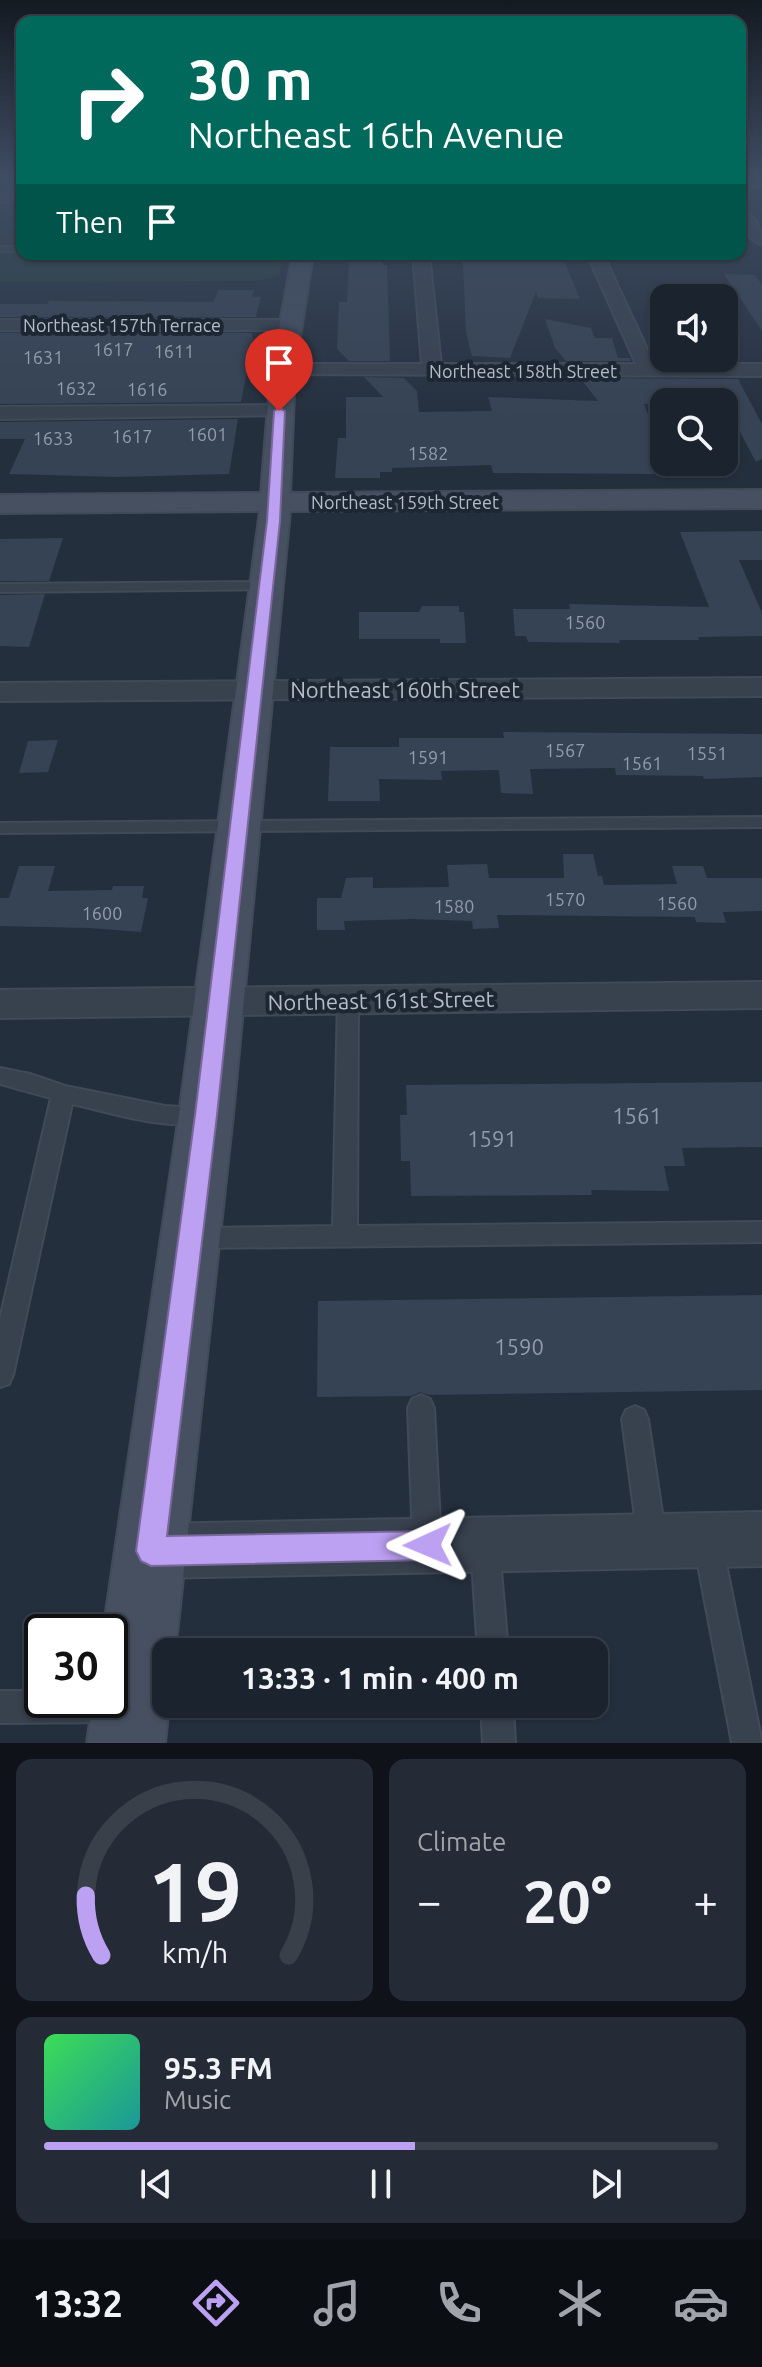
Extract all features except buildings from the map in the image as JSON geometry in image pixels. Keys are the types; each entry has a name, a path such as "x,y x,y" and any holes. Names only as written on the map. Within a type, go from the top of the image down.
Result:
{"street":[{"path":"129,1724 219,1002 275,503 283,370 302,261"},
{"path":"422,261 432,371"},
{"path":"598,261 648,371"},
{"name":"Northeast 157th Terrace","path":"0,325 292,325"},
{"name":"Northeast 158th Street","path":"283,370 762,370"},
{"path":"0,413 279,411"},
{"name":"Northeast 159th Street","path":"0,504 762,499"},
{"name":"Northeast 160th Street","path":"0,692 762,687"},
{"name":"Northeast 161st Street","path":"0,1004 762,995"},
{"path":"151,1551 762,1539"}],"lane":[{"path":"0,588 266,586"},
{"path":"0,828 762,822"},
{"path":"345,1236 348,1000"},
{"path":"0,1076 30,1082 63,1094 165,1115 206,1115"},
{"path":"0,1375 63,1094"},
{"path":"189,1238 762,1232"},
{"path":"421,1408 428,1545"},
{"path":"635,1419 653,1542"},
{"path":"708,1541 748,1743"},
{"path":"485,1545 492,1638"},
{"path":"0,1707 129,1724"},
{"path":"498,1718 499,1743"}],"green space":[{"path":"0,261 282,261 279,276 258,281 0,282"}],"route":[{"path":"279,411 274,521 206,1115 151,1551 428,1545"}]}
